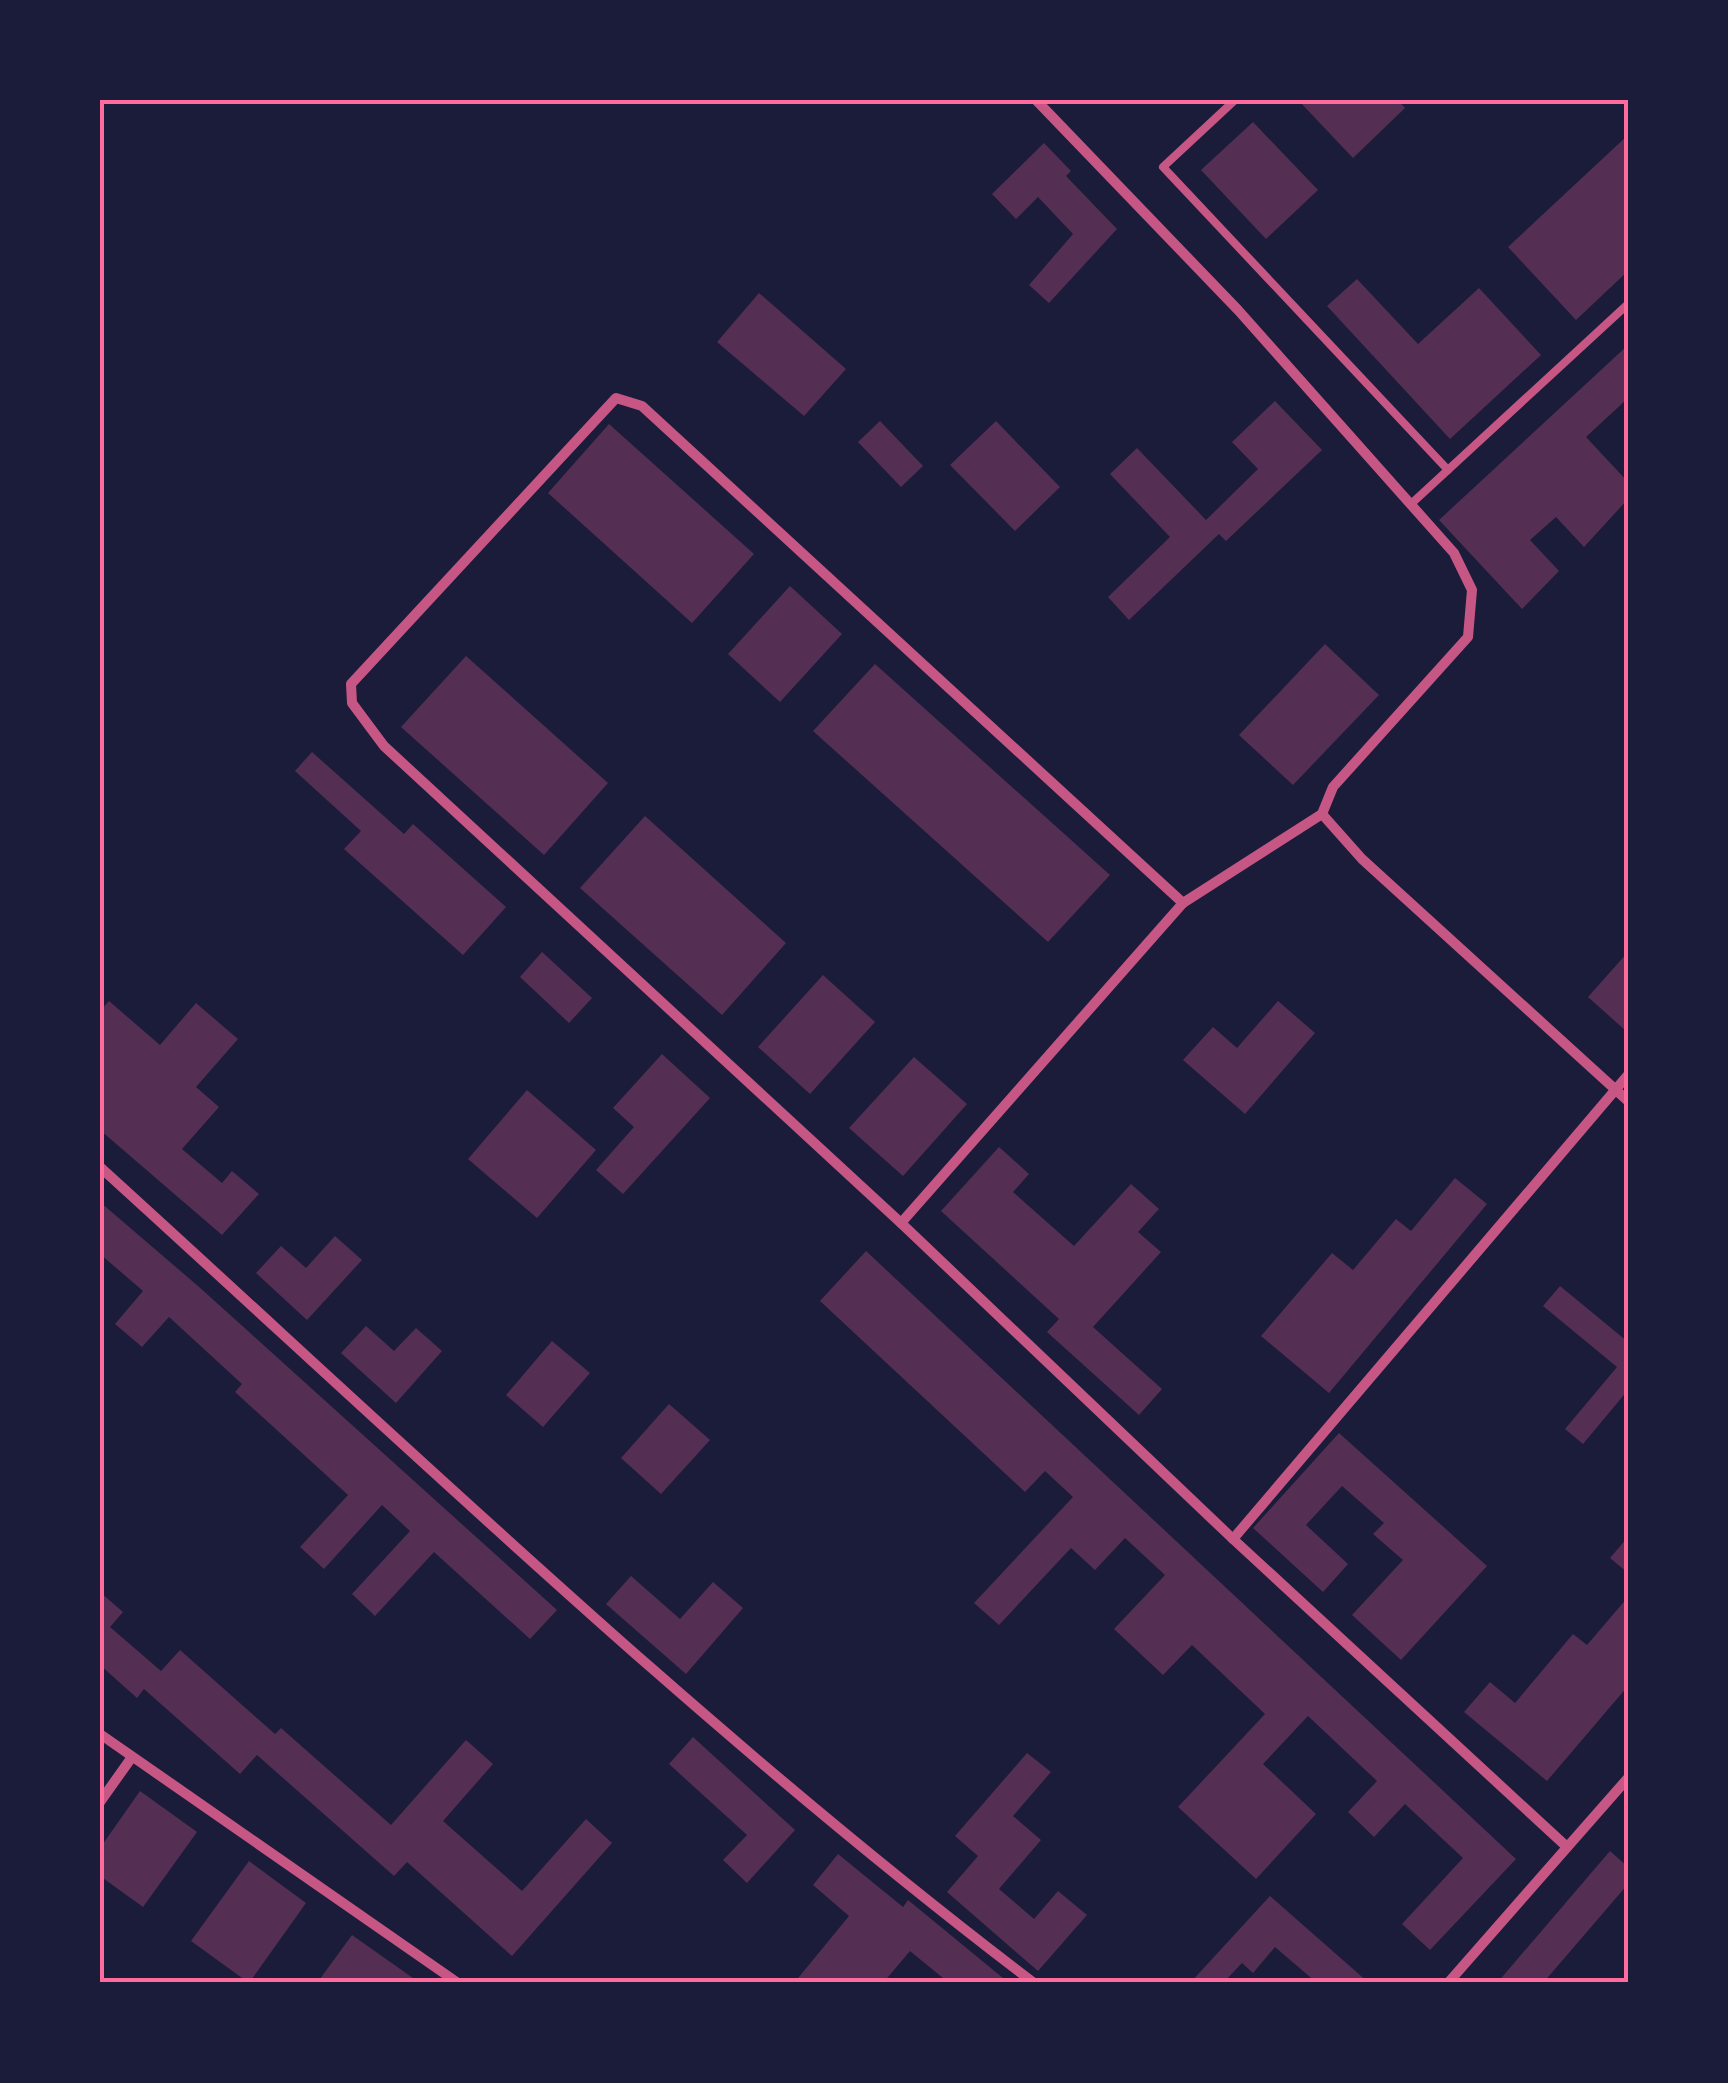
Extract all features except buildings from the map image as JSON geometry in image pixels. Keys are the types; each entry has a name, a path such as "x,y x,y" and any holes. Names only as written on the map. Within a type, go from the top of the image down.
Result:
{"street":[{"path":"901,1222 1184,903 1322,814 1334,786 1468,636 1472,590 1454,552 1238,310 1036,100"},
{"path":"1184,903 642,406 616,398 351,684 352,703 384,746 901,1222 1232,1539 1568,1847"},
{"path":"1322,814 1362,859 1628,1100"},
{"path":"1232,1539 1628,1075"},
{"path":"100,1168 650,1667 960,1927 1034,1983"},
{"path":"100,1734 458,1983"},
{"path":"100,1802 132,1757"},
{"path":"1448,1983 1628,1778"}],"lane":[{"path":"1235,100 1164,167 1448,470"},
{"path":"1411,504 1628,304"}]}
